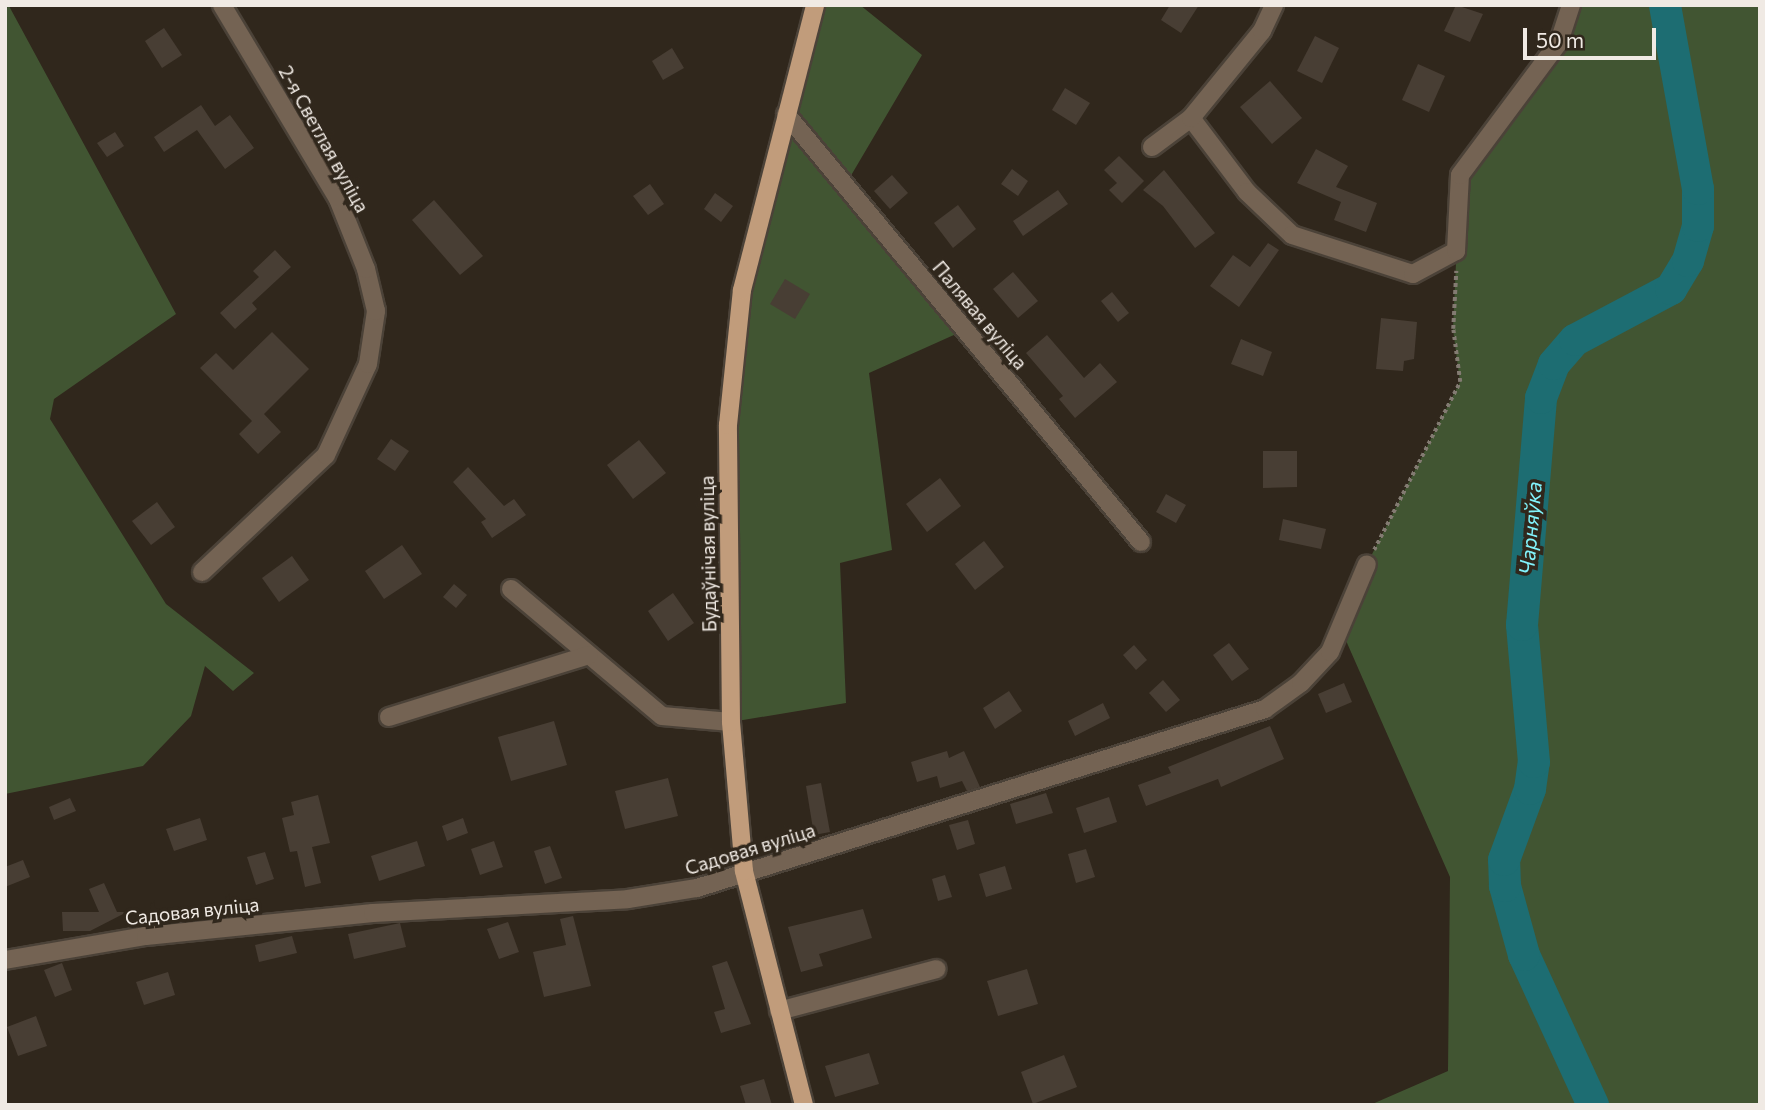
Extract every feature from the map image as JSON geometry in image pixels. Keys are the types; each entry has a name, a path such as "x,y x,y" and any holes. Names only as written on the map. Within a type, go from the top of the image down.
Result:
{"main road":[{"name":"Будаўнічая вуліца","path":"804,1105 744,871 731,722 728,486 732,357 755,226 815,5"}],"street":[{"name":"2-я Светлая вуліца","path":"202,572 326,455 368,364 376,311 366,269 338,199 222,5"},
{"path":"1152,147 1191,118 1262,31 1274,5"},
{"path":"1191,118 1247,192 1292,235 1413,274 1456,251 1460,174 1559,42 1571,5"},
{"name":"Палявая вуліца","path":"786,114 1140,542"},
{"name":"Садовая вуліца","path":"5,960 146,936 359,915 628,899 697,888 1265,709 1301,682 1330,652 1367,564"},
{"path":"511,589 662,716 731,722"},
{"path":"389,718 589,655"},
{"path":"779,1011 937,968"}],"path":[{"path":"1367,564 1460,382 1453,329 1456,251"}],"green space":[{"path":"815,5 860,5 922,55 846,184 965,330 869,373 892,550 840,563 846,703 731,722 732,357"},
{"path":"1571,5 1760,5 1760,1105 1370,1105 1448,1071 1450,877 1340,627 1367,564 1460,382 1453,329 1460,175 1559,42"},
{"path":"9,6 176,314 54,399 50,419 166,604 254,673 233,691 205,666 191,716 143,766 5,794 5,9"}],"building":[{"path":"1170,5 1199,5 1181,33 1161,20"},
{"path":"1456,5 1483,14 1470,42 1444,31"},
{"path":"164,28 182,55 162,68 145,41"},
{"path":"1315,36 1339,48 1322,83 1297,71"},
{"path":"672,48 684,68 663,80 652,61"},
{"path":"1418,64 1445,76 1429,112 1402,100"},
{"path":"1270,81 1302,118 1272,144 1240,107"},
{"path":"1065,88 1090,103 1076,125 1052,110"},
{"path":"201,105 215,126 230,115 254,148 225,169 197,130 164,152 154,137"},
{"path":"115,132 124,146 107,157 97,143"},
{"path":"1316,149 1348,166 1336,187 1377,203 1366,232 1334,220 1341,202 1297,183"},
{"path":"1119,156 1144,181 1122,203 1109,190 1117,183 1104,170"},
{"path":"1012,169 1028,181 1018,196 1001,184"},
{"path":"1164,170 1215,233 1195,248 1163,206 1143,190"},
{"path":"892,175 908,193 890,209 874,191"},
{"path":"650,184 664,204 648,215 633,196"},
{"path":"1058,190 1068,204 1023,236 1013,221"},
{"path":"715,193 733,206 721,222 704,209"},
{"path":"434,200 483,256 460,275 412,220"},
{"path":"958,205 976,229 953,248 934,223"},
{"path":"1268,243 1279,250 1239,307 1210,286 1233,255 1250,267"},
{"path":"275,250 291,267 252,303 257,309 235,329 220,313 259,277 253,271"},
{"path":"1013,272 1038,301 1018,318 993,289"},
{"path":"785,279 810,294 795,319 770,304"},
{"path":"1112,292 1129,313 1118,322 1101,301"},
{"path":"1381,318 1417,322 1414,359 1404,361 1403,371 1376,369"},
{"path":"272,332 309,369 264,414 281,432 258,454 239,434 252,421 200,368 216,353 233,370"},
{"path":"1047,335 1084,378 1100,363 1117,382 1075,418 1059,399 1063,396 1026,353"},
{"path":"1241,339 1272,352 1263,376 1231,364"},
{"path":"391,439 409,451 395,471 377,459"},
{"path":"639,440 666,473 633,499 607,465"},
{"path":"1263,451 1297,451 1297,487 1263,488"},
{"path":"468,467 504,506 514,499 526,515 492,538 481,522 486,519 453,482"},
{"path":"940,478 961,506 927,532 906,504"},
{"path":"1166,494 1186,505 1176,523 1156,512"},
{"path":"157,502 175,527 151,545 132,521"},
{"path":"1283,519 1326,529 1321,549 1279,540"},
{"path":"984,541 1004,567 975,590 955,564"},
{"path":"402,545 422,574 384,599 365,571"},
{"path":"292,556 309,580 279,602 262,578"},
{"path":"454,584 467,595 456,608 443,597"},
{"path":"673,593 694,623 668,641 648,611"},
{"path":"1229,643 1249,669 1232,681 1213,655"},
{"path":"1134,645 1147,660 1136,670 1123,655"},
{"path":"1163,680 1180,700 1166,712 1149,693"},
{"path":"1344,683 1352,702 1326,713 1318,694"},
{"path":"1009,691 1022,711 995,729 983,708"},
{"path":"1103,703 1110,718 1075,736 1068,721"},
{"path":"554,721 567,765 511,781 498,737"},
{"path":"1270,726 1284,759 1221,787 1218,779 1146,806 1138,785 1171,773 1168,767"},
{"path":"947,751 949,758 964,751 980,787 967,791 962,781 940,788 937,776 917,782 911,762"},
{"path":"668,778 678,816 625,829 615,791"},
{"path":"821,783 830,832 814,835 806,786"},
{"path":"1046,793 1053,813 1016,824 1010,804"},
{"path":"318,795 330,843 312,847 321,883 305,887 297,851 290,852 282,818 294,815 291,802"},
{"path":"1109,797 1117,822 1084,833 1076,808"},
{"path":"70,798 76,811 54,820 49,807"},
{"path":"200,818 207,840 174,851 166,829"},
{"path":"463,818 468,833 447,841 442,826"},
{"path":"968,820 975,844 957,850 949,825"},
{"path":"417,841 425,866 379,881 371,856"},
{"path":"494,841 503,867 480,875 471,849"},
{"path":"550,846 562,878 545,884 534,851"},
{"path":"1086,849 1095,877 1076,883 1068,854"},
{"path":"265,852 274,879 256,885 247,857"},
{"path":"23,860 30,877 5,887 5,867"},
{"path":"1005,866 1012,889 986,897 979,874"},
{"path":"945,875 952,897 938,901 932,879"},
{"path":"104,883 117,912 127,912 90,931 63,931 62,912 99,912 89,889"},
{"path":"863,909 872,938 819,954 823,966 801,972 788,927"},
{"path":"573,916 591,986 544,997 533,952 566,945 560,919"},
{"path":"508,922 519,952 499,959 487,929"},
{"path":"400,923 406,947 354,959 348,934"},
{"path":"292,936 297,953 259,962 255,945"},
{"path":"727,961 751,1024 721,1033 714,1012 725,1009 712,966"},
{"path":"62,963 72,990 55,997 44,970"},
{"path":"1027,969 1038,1004 998,1016 987,981"},
{"path":"168,972 175,995 144,1005 136,982"},
{"path":"36,1016 47,1046 18,1056 7,1027"},
{"path":"869,1053 879,1084 835,1097 825,1066"},
{"path":"1064,1055 1077,1087 1033,1104 1021,1072"},
{"path":"764,1079 772,1105 746,1105 740,1086"}],"waterway":[{"name":"Чарняўка","path":"1593,1105 1524,955 1505,886 1504,860 1530,789 1534,762 1522,625 1541,398 1554,364 1575,340 1671,289 1688,261 1698,226 1698,189 1665,5"}]}
